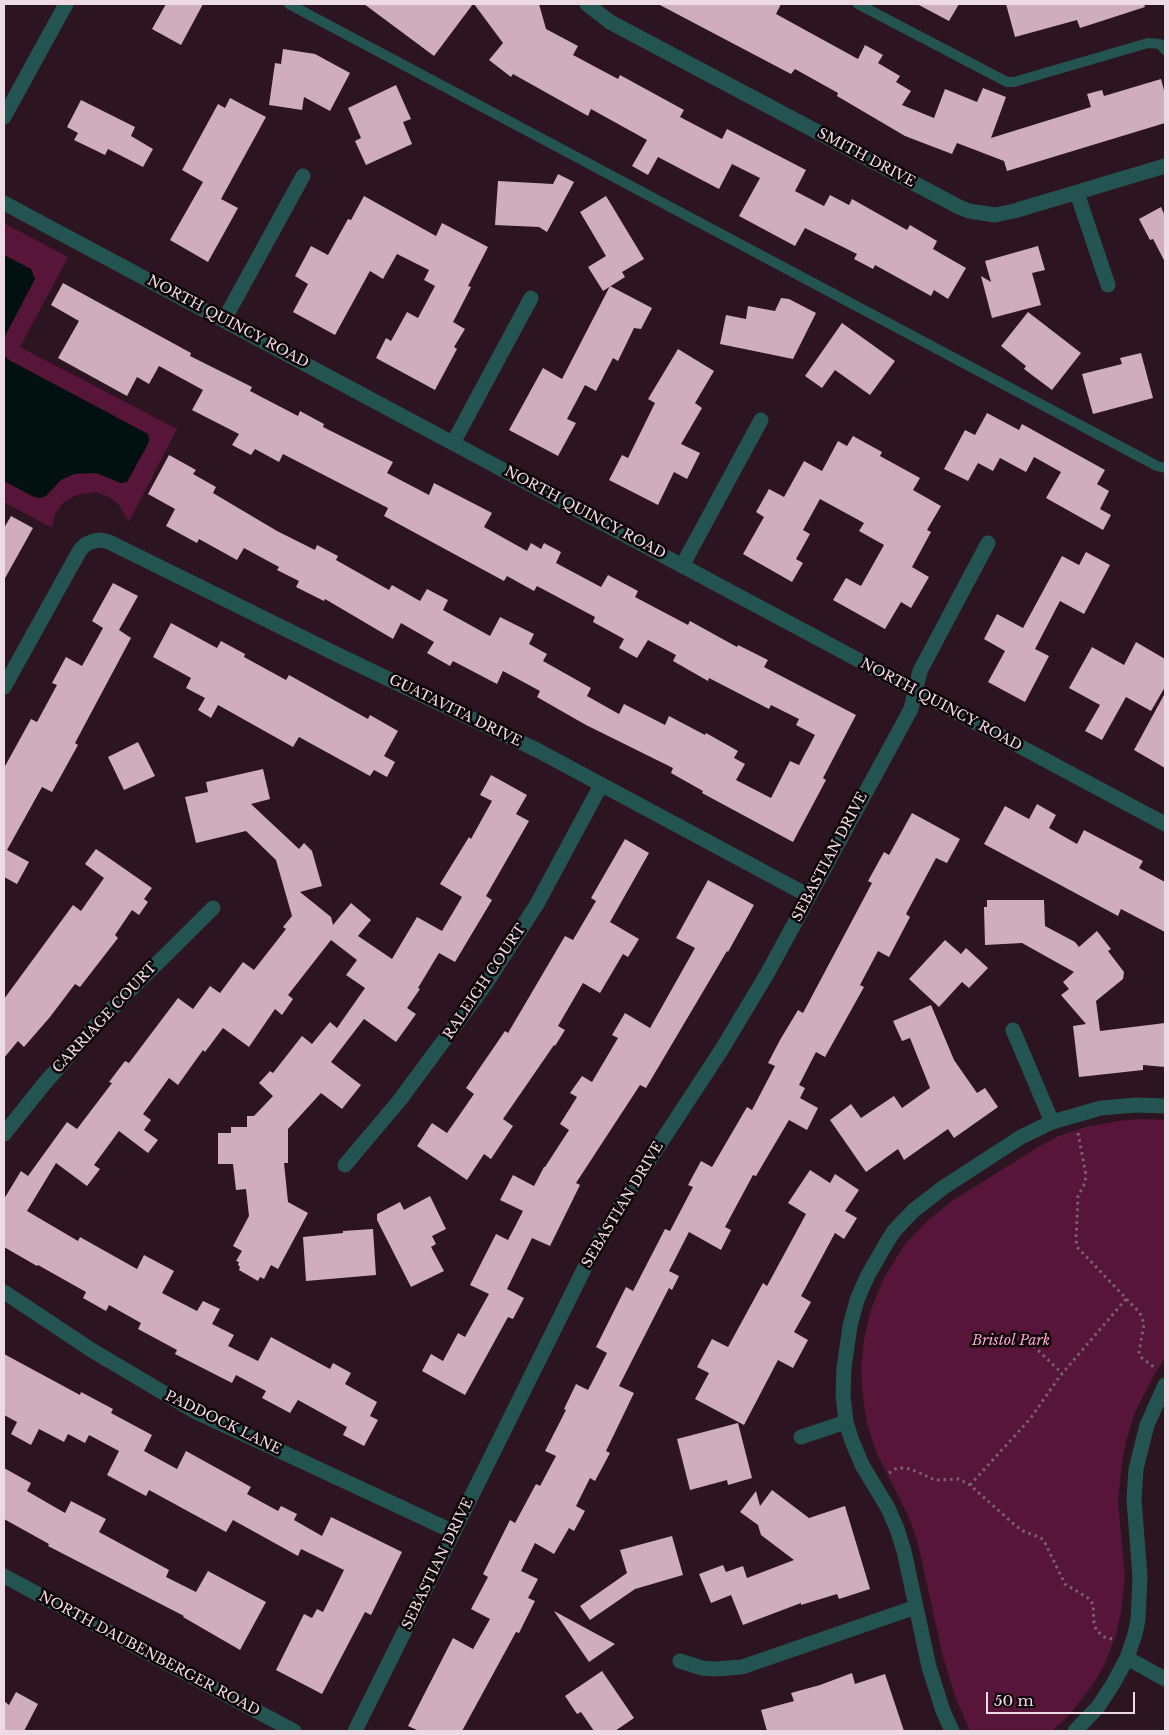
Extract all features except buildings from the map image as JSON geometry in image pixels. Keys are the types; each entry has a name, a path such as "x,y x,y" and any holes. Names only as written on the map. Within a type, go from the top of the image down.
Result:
{"street":[{"path":"4,117 66,4"},
{"name":"SMITH DRIVE","path":"587,4 610,22 964,210 986,215 1004,214 1165,166"},
{"path":"224,320 303,176"},
{"path":"1077,193 1108,285"},
{"name":"NORTH QUINCY ROAD","path":"4,203 1165,824"},
{"path":"453,443 531,298"},
{"path":"682,566 761,420"},
{"name":"GUATAVITA DRIVE","path":"4,686 80,550 86,544 94,541 109,542 334,653 479,721 809,896"},
{"name":"SEBASTIAN DRIVE","path":"355,1731 589,1259 633,1185 740,1020 911,709 920,672 988,544"},
{"name":"RALEIGH COURT","path":"346,1165 429,1062 467,1012 502,961 551,878 601,785"},
{"name":"CARRIAGE COURT","path":"4,1134 44,1084 104,1016 213,908"},
{"path":"1013,1030 1052,1122"},
{"path":"952,1731 929,1667 904,1551 897,1528 888,1508 859,1458 846,1422 844,1381 850,1326 857,1300 867,1277 894,1231 914,1210 944,1187 1021,1137 1052,1122 1101,1108 1136,1104 1165,1106"},
{"name":"PADDOCK LANE","path":"4,1292 101,1356 196,1412 454,1532"},
{"path":"1075,1731 1102,1701 1127,1658 1137,1627 1140,1591 1134,1500 1136,1469 1147,1425 1163,1394"},
{"path":"801,1437 846,1422"},
{"name":"NORTH DAUBENBERGER ROAD","path":"4,1576 294,1731"},
{"path":"680,1661 714,1670 742,1667 916,1607"},
{"path":"1127,1658 1165,1679"}],"lane":[{"path":"289,4 1139,457 1165,468"},
{"path":"858,4 1007,82 1014,82 1151,42 1160,44 1165,50"}],"path":[{"path":"1078,1132 1086,1178 1078,1194 1077,1247 1138,1310 1143,1320 1139,1344 1140,1355 1155,1368"},
{"path":"970,1485 1030,1419 1062,1374 1126,1299"},
{"path":"1024,1337 1062,1374"},
{"path":"889,1472 897,1468 903,1468 911,1469 935,1480 959,1479 970,1485 1016,1526 1041,1538 1065,1584 1088,1598 1092,1604 1096,1630 1104,1637 1112,1639"}],"green space":[{"path":"4,223 68,257 20,347 177,429 129,522 119,505 109,497 96,492 76,495 63,503 55,514 52,528 4,502"},
{"name":"Bristol Park","path":"1139,1119 1165,1120 1165,1358 1135,1412 1122,1463 1118,1501 1125,1578 1116,1635 1103,1668 1093,1684 1071,1713 1052,1731 970,1731 956,1699 943,1657 917,1540 907,1513 877,1454 867,1424 861,1367 864,1339 870,1312 884,1278 905,1244 927,1221 952,1201 1056,1137 1086,1127"}],"shaded area":[{"path":"4,255 31,269 35,279 4,338"},
{"path":"4,355 9,360 148,434 148,444 127,482 121,483 96,473 74,474 61,480 46,496 40,498 34,497 4,481"}]}
